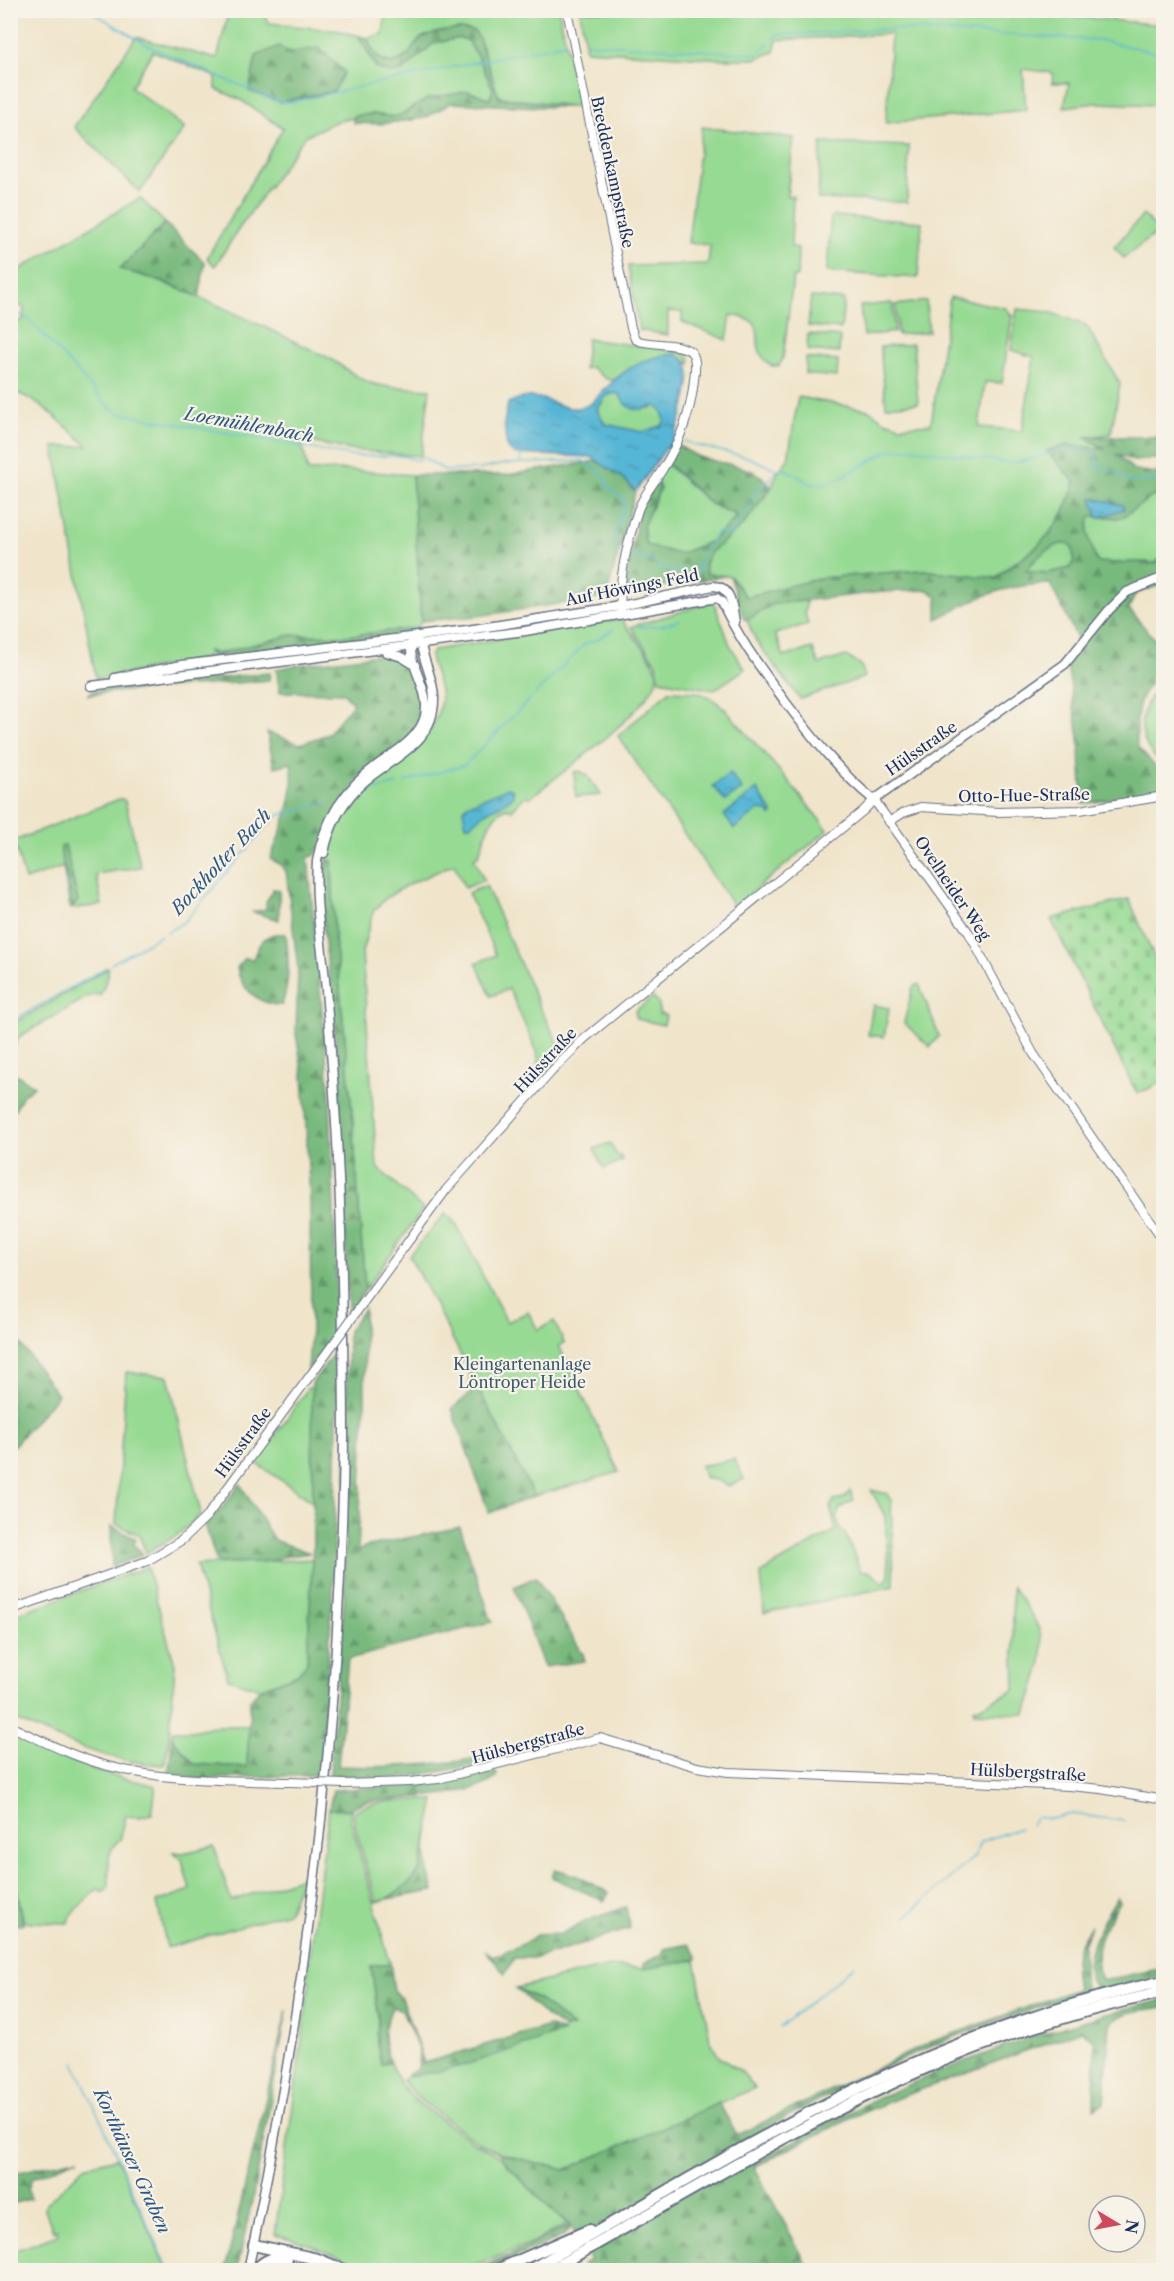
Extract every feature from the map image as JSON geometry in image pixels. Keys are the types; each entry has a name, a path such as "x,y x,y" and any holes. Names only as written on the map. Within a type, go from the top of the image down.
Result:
{"highway":[{"path":"529,2271 767,2135 861,2086 996,2029 1064,2007 1164,1981"},
{"path":"550,2271 771,2144 915,2073 1035,2027 1104,2006 1164,1992"},
{"path":"497,2271 621,2218"},
{"path":"253,2249 276,2257 319,2266 327,2271"},
{"path":"253,2249 317,2259 344,2271"},
{"path":"256,2271 264,2263 276,2257"}],"main road":[{"name":"Hülsstraße","path":"874,800 1065,664 1109,610 1127,592 1164,577"},
{"name":"Auf Höwings Feld","path":"294,656 380,651 525,631 622,611 718,586 725,589 729,595 736,628"},
{"name":"Auf Höwings Feld","path":"258,661 152,670 118,677 92,686 294,656 413,637 622,611"},
{"name":"Ovelheider Weg","path":"736,628 751,655 819,745 835,764 874,800"},
{"path":"248,2271 303,1968 325,1775 338,1590 344,1438 342,1264 333,1077 318,898 316,873 324,828 342,798 361,777 410,741 424,720 426,699 410,647 413,637 421,645 435,696 430,722 416,744 364,783 342,808 332,826 325,847 318,898"},
{"path":"380,651 402,657 416,666"}],"street":[{"name":"Breddenkampstraße","path":"567,10 635,339 650,344 685,348 695,359 692,403 682,431 671,455 639,508 628,549 621,594 622,611"},
{"name":"Otto-Hue-Straße","path":"889,822 903,813 921,807 998,812 1080,810 1164,796"},
{"name":"Ovelheider Weg","path":"874,800 969,933 1033,1053 1164,1241"},
{"name":"Hülsstraße","path":"10,1610 147,1561 182,1540 207,1516 446,1190 552,1071 584,1039 874,800"},
{"name":"Hülsbergstraße","path":"10,1726 73,1755 128,1771 188,1778 343,1784 410,1782 438,1779 600,1738 697,1767 728,1772 1070,1786 1164,1800"}],"green space":[{"path":"866,10 941,21 988,16 1044,14 1163,25 1163,105 1095,103 1064,107 1069,83 1052,83 1053,73 1023,69 1026,110 886,123 891,34 777,40 774,52 755,59 586,50 580,11"},
{"path":"229,11 262,11 269,23 340,31 359,36 376,68 413,61 434,43 460,38 467,40 478,57 493,90 490,99 476,94 414,106 394,117 373,114 354,116 305,136 215,266 207,258 283,128 239,99 216,89 216,77 153,51 131,87 185,128 140,192 74,127 136,37 217,59","holes":["319,48 333,92 280,102 289,53"]},
{"path":"386,11 559,11 579,107 498,95 479,38 460,29 395,62 384,61 374,53 368,38 383,34"},
{"path":"460,29 474,31 479,38 498,96 571,107 451,103 425,118 380,124 353,123 354,116 373,114 394,117 427,99 468,91 490,99 493,89 467,40 460,38 434,43 403,71 388,73 377,68 359,36 368,38 374,52 383,61 394,63 408,55 423,37"},
{"path":"279,46 289,53 319,48 344,72 334,91 280,102 249,91 256,56"},
{"path":"702,127 794,138 787,196 793,196 791,247 798,248 797,276 793,278 783,358 779,366 771,366 763,357 759,349 757,328 745,318 731,315 727,340 682,322 682,312 668,311 668,335 639,330 628,266 708,264 710,245 688,243"},
{"path":"821,143 909,146 907,202 818,199"},
{"path":"140,198 165,223 121,269 224,308 323,355 371,383 392,387 430,389 421,456 351,450 301,440 308,471 345,470 412,475 421,621 418,628 345,636 292,635 217,654 209,651 213,657 96,679 54,447 88,446 42,407 11,391 11,325 23,320 24,308 11,300 10,275"},
{"path":"1143,215 1159,231 1124,258 1114,247"},
{"path":"831,216 922,222 918,278 827,272"},
{"path":"165,223 205,263 199,297 162,281 120,269"},
{"path":"811,297 844,300 841,329 808,326"},
{"path":"950,297 1006,308 1012,316 1002,383 985,382 979,427 1022,431 1034,357 1011,350 1017,309 1049,312 1086,325 1120,384 1111,434 1086,437 1107,449 1047,451 1075,482 1062,515 1047,538 996,578 922,570 821,578 746,597 730,576 706,574 705,563 711,552 743,525 771,488 778,472 788,459 798,397 869,410 885,421 900,426 931,424"},
{"path":"926,301 929,332 898,335 895,305"},
{"path":"892,303 895,332 864,336 860,306"},
{"path":"808,334 840,337 839,353 807,350"},
{"path":"587,339 685,352 690,359 690,364 676,354 621,375 614,380 606,379 591,367 584,369"},
{"path":"913,344 918,403 886,406 880,347"},
{"path":"806,358 838,361 837,377 805,374"},
{"path":"615,393 620,395 626,405 634,409 655,406 662,410 665,420 662,426 642,432 605,424 597,410 606,396"},
{"path":"1163,432 1163,458 1134,461 1116,454 1134,470 1163,474 1161,482 1163,502 1159,497 1153,496 1121,518 1091,516 1088,533 1097,562 1156,563 1163,556 1163,584 1135,594 1129,609 1163,647 1163,672 1147,688 1139,705 1137,747 1156,767 1163,771 1163,791 1083,804 1079,738 1067,665 1077,638 1050,584 1018,587 991,594 937,619 937,597 928,590 882,592 773,604 747,620 744,619 730,576 746,597 821,578 922,570 996,578 1035,548 1055,527 1063,514 1075,482 1047,451 1067,445 1105,449 1085,437 1156,437","holes":["1061,544 1069,544 1073,548 1074,560 1070,568 1048,573 1026,571 1045,551"]},
{"path":"674,443 699,457 758,474 771,488 743,525 711,552 705,563 706,574 725,576 624,593 639,510 654,478 660,488 643,526 646,545 679,554 710,542 734,520 736,515 711,504 674,469 662,462"},
{"path":"597,461 616,469 635,492 606,597 477,616 421,621 412,475 506,475"},
{"path":"666,464 711,504 736,515 734,520 710,542 679,554 646,545 643,526 660,489 656,480"},
{"path":"1153,496 1159,497 1163,502 1163,556 1156,563 1097,562 1088,533 1090,516 1121,518"},
{"path":"1061,544 1069,544 1073,548 1074,560 1070,568 1048,573 1025,571 1041,554"},
{"path":"806,601 805,613 808,624 775,634 784,657 812,648 819,664 846,656 861,665 865,677 800,699 756,641 747,620 773,604"},
{"path":"711,602 715,605 730,645 745,669 714,690 660,680 656,663 631,627"},
{"path":"621,619 648,655 656,670 657,676 653,689 641,705 560,775 529,798 526,795 512,810 506,808 494,817 487,829 478,856 474,858 484,880 465,888 454,864 405,886 386,898 373,912 362,952 377,1167 423,1209 365,1290 352,1111 334,928 332,861 327,860 332,841 349,806 361,791 411,753 434,723 441,697 430,657 434,650"},
{"path":"418,628 418,632 213,657 207,651 217,654 292,635 345,636"},
{"path":"379,655 400,660 412,668 423,691 422,720 410,739 361,774 315,855 308,858 330,1098 338,1327 308,1370 311,1328 310,1202 303,1074 296,1034 298,969 286,871 280,864 270,859 287,812 292,775 291,763 274,767 267,732 300,744 328,734 353,704 344,693 280,692 276,669"},
{"path":"270,673 269,680 87,695 93,691"},
{"path":"1163,686 1163,763 1147,747 1142,725 1147,702"},
{"path":"669,691 696,692 710,697 725,709 828,830 734,907 618,736"},
{"path":"579,771 587,775 601,795 576,797 574,772"},
{"path":"119,799 125,801 141,867 96,874 102,905 70,909 63,867 25,880 14,841"},
{"path":"65,845 78,901 72,908 61,855 61,846"},
{"path":"327,860 332,861 334,928 352,1111 365,1290 348,1313 334,1020 324,940 322,899"},
{"path":"486,886 540,1008 563,1052 545,1071 539,1067 537,1052 509,989 491,996 476,963 496,955 468,893"},
{"path":"273,889 279,890 279,920 253,912 266,909 266,903"},
{"path":"1129,899 1163,978 1163,1082 1137,1094 1051,919"},
{"path":"275,934 286,934 287,943 288,979 282,1005 274,1005 252,994 242,982 237,968 244,958 253,959 263,941"},
{"path":"108,968 108,976 100,996 99,994 89,996 20,1036 11,1053 11,1025"},
{"path":"919,984 939,1036 930,1047 904,1023 913,987"},
{"path":"653,997 659,1005 659,1014 666,1015 664,1025 637,1019 635,1011"},
{"path":"873,1005 889,1008 884,1037 868,1035"},
{"path":"11,1071 34,1086 23,1095 11,1117"},
{"path":"610,1143 617,1156 623,1160 604,1169 594,1149"},
{"name":"Kleingartenanlage Löntroper Heide","path":"446,1213 456,1224 507,1322 528,1312 538,1330 554,1321 564,1343 559,1346 619,1472 534,1496 409,1255"},
{"path":"364,1309 365,1403 358,1552 364,1547 460,1527 492,1622 348,1659 338,1766 409,1766 512,1755 472,1766 400,1778 330,1775 344,1600 348,1331"},
{"path":"19,1342 58,1395 11,1449 11,1348"},
{"path":"339,1346 333,1590 320,1775 199,1779 166,1776 169,1769 172,1738 194,1764 247,1767 250,1700 260,1689 298,1674 307,1663 313,1544 312,1383"},
{"path":"126,1372 168,1376 201,1514 176,1536 146,1553 139,1535 116,1524"},
{"path":"470,1373 534,1496 489,1513 452,1409 471,1393"},
{"path":"308,1388 312,1388 313,1502 256,1463"},
{"path":"734,1459 744,1479 729,1486 705,1478 700,1466"},
{"path":"240,1484 274,1540 310,1553 261,1562 217,1563 205,1524 222,1508"},
{"path":"871,1490 887,1494 891,1501 894,1586 764,1613 761,1573 836,1530 830,1507 834,1500 845,1498 850,1491 854,1500 840,1508 837,1516 840,1528 846,1535 861,1572 868,1571 884,1583 889,1576 885,1516"},
{"path":"111,1526 136,1539 134,1544 142,1555 112,1567"},
{"path":"313,1559 307,1663 298,1674 260,1689 228,1679 196,1565"},
{"path":"147,1567 175,1665 169,1742 164,1765 105,1755 67,1742 11,1718 11,1616"},
{"path":"536,1577 585,1661 544,1667 514,1587"},
{"path":"1012,1587 1033,1617 1041,1637 1041,1660 1036,1682 1026,1714 974,1712 974,1709 1015,1690"},
{"path":"214,1726 249,1726 247,1767 194,1764 172,1738 173,1731 192,1731"},
{"path":"10,1734 100,1772 156,1786 152,1814 139,1817 126,1816 120,1840 112,1848 110,1854 109,1886 103,1892 98,1889 93,1892 69,1918 68,1923 24,1922 11,1860"},
{"path":"494,1771 497,1774 490,1782 477,1788 438,1795 368,1801 344,1810 329,1809 333,1790 439,1784"},
{"path":"435,1800 420,1869 410,1882 387,1899 376,1902 353,1813 359,1808 379,1803"},
{"path":"329,1809 351,1810 350,1818 390,1963 371,1967 378,2015 377,2044 382,2064 390,2063 403,2088 417,2102 477,2145 500,2157 567,2224 498,2257 456,2270 372,2270 302,2242 275,2234 310,1982 307,1979"},
{"path":"428,1830 426,1851 428,1872 434,1891 387,1899 410,1882 420,1869"},
{"path":"214,1846 231,1901 302,1877 288,1912 167,1948 157,1902 190,1890 182,1860 174,1852 183,1853"},
{"path":"555,1869 578,1876 609,1893 604,1901 552,1877"},
{"path":"11,1876 14,1876 23,1925 11,1924"},
{"path":"1117,1897 1120,1902 1103,1931 1098,1948 1098,1969 1101,1981 1163,1968 1163,1975 1100,1991 1093,1984 1088,1970 1091,1948"},
{"path":"626,1907 630,1929 536,1958 514,1958 505,1974 485,1950 493,1957 536,1935 561,1934 583,1922"},
{"path":"1091,1926 1083,1945 1085,1993 998,2021 932,2046 867,2076 740,2141 753,2164 865,2105 935,2074 1064,2027 1163,2000 1163,2007 1127,2013 1110,2024 1104,2103 1094,2109 1095,2041 1082,2030 850,2118 754,2167 810,2270 587,2270 583,2264 591,2260 572,2228 500,2157 501,2154 565,2170 719,2103 737,2135 931,2042 1077,1989 1076,1956"},
{"path":"688,1944 697,1959 644,1969 643,1964 662,1954 664,1949"},
{"path":"695,1960 710,2040 720,2058 742,2072 755,2088 565,2170 501,2154 478,2143 419,2099 402,2080 409,2076 433,2072 498,2053 563,2032 563,2028 572,2027 538,1999 516,1988 610,1966 644,1969"},
{"path":"390,1963 394,1990 401,1998 424,2063 549,2026 563,2032 465,2065 408,2075 418,2068 419,2051 402,2011 393,2007 386,2022 384,2040 390,2063 381,2064 377,2044 378,2015 371,1966"},
{"path":"516,1988 538,1999 573,2027 563,2028 540,2011"},
{"path":"287,2010 237,2270 225,2270"},
{"path":"79,2158 32,2178 28,2189 31,2199 11,2204 11,2174"},
{"path":"117,2158 167,2270 11,2270 11,2252 58,2235 57,2229 53,2231 45,2210 46,2204 85,2166"},
{"path":"568,2226 570,2229 564,2236 486,2270 463,2270 486,2265 511,2255"}],"water":[{"path":"676,354 687,364 690,376 687,397 670,448 666,448 636,491 623,478 591,457 515,454 507,448 504,423 508,403 520,398 531,397 565,407 587,406 628,369 664,355","holes":["615,393 620,395 626,405 634,409 655,406 661,410 665,420 662,426 642,432 605,424 597,410 606,396"]},
{"path":"1092,498 1122,505 1124,509 1098,518"},
{"path":"730,773 742,789 725,801 713,786"},
{"path":"509,787 513,791 513,797 482,815 471,825 466,825 463,811 467,805"},
{"path":"757,789 773,814 771,816 767,811 759,810 734,829 724,815"}],"waterway":[{"path":"89,10 149,46 213,74"},
{"path":"772,39 778,35 891,29 1099,40 1164,54"},
{"path":"586,43 758,54 769,42"},
{"path":"529,51 566,43"},
{"path":"217,76 278,101 290,102 524,52"},
{"name":"Loemühlenbach","path":"10,317 21,315 29,319 110,408 118,413 351,456 402,456 416,460 424,458 446,471 481,469 504,464 583,461 600,472 607,480 607,487 624,499 614,542 615,548 621,551"},
{"name":"Loemühlenbach","path":"684,441 692,444"},
{"name":"Loemühlenbach","path":"694,445 747,457 778,470 785,469 811,484 823,484 840,478 888,451 911,448 1009,463 1021,462 1062,450 1084,450 1096,455 1098,467 1115,472 1129,482 1164,480"},
{"name":"Loemühlenbach","path":"520,454 521,463"},
{"name":"Loemühlenbach","path":"632,555 651,561 670,571 690,570 698,565 702,553 718,532 731,535 756,491 763,487 777,471"},
{"name":"Bockholter Bach","path":"698,565 701,567 698,573"},
{"name":"Bockholter Bach","path":"640,627 661,626 679,620"},
{"name":"Bockholter Bach","path":"534,695 585,644 614,629"},
{"name":"Bockholter Bach","path":"405,782 465,765 531,698"},
{"name":"Bockholter Bach","path":"368,792 397,784"},
{"name":"Bockholter Bach","path":"167,932 184,922 276,816 328,802"},
{"name":"Bockholter Bach","path":"111,964 161,935"},
{"name":"Bockholter Bach","path":"10,1022 107,967"},
{"path":"1031,1825 1036,1817 1050,1819 1072,1814 1125,1821"},
{"path":"906,1917 975,1856 980,1842 1020,1828"},
{"path":"780,2027 855,1965"},
{"name":"Korthäuser Graben","path":"74,2062 169,2270"}]}
